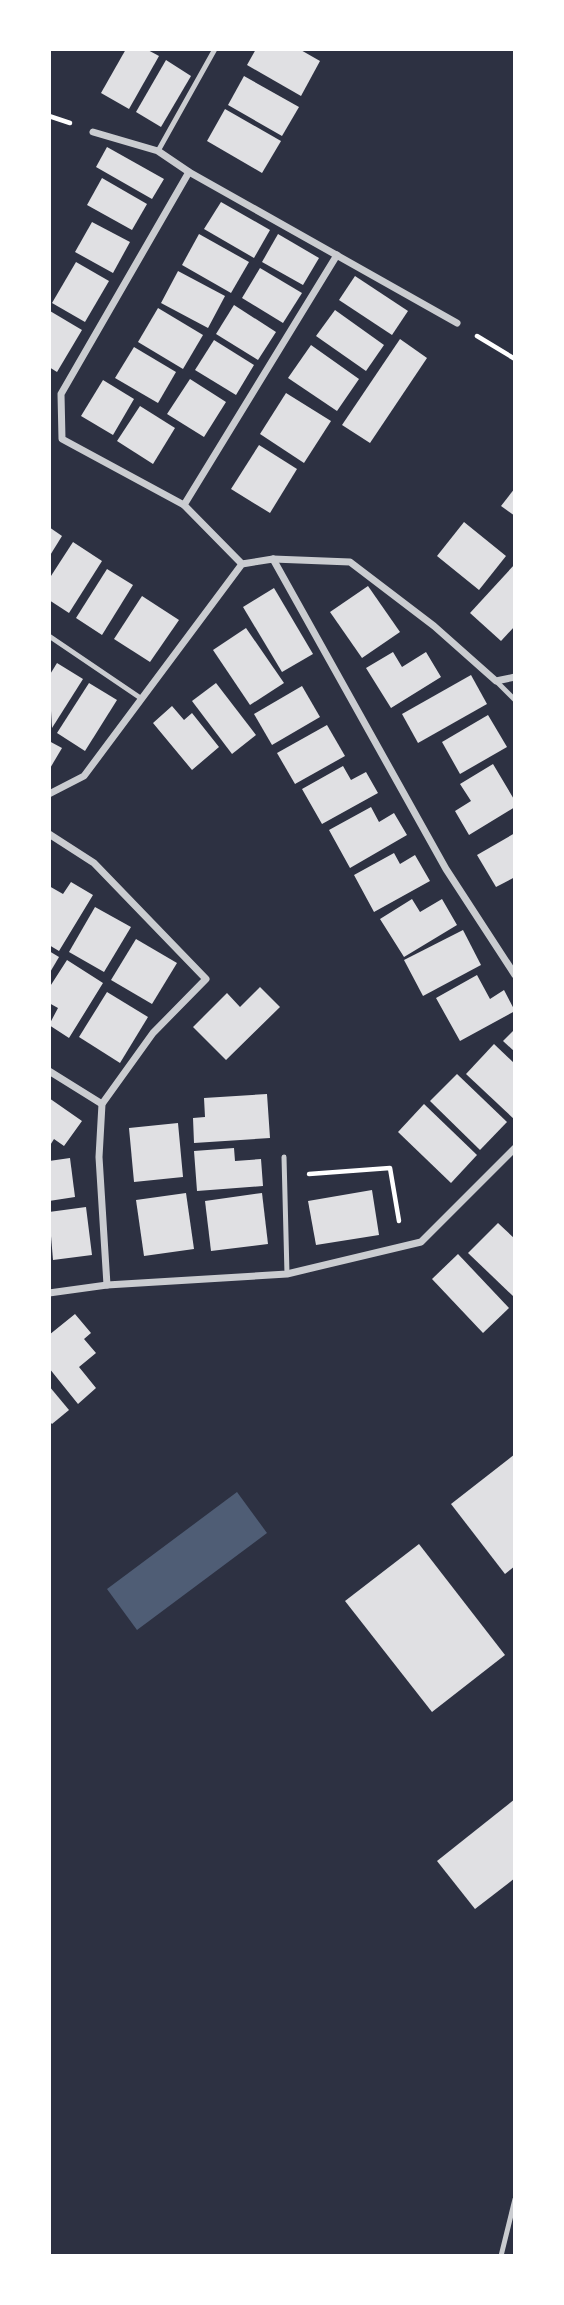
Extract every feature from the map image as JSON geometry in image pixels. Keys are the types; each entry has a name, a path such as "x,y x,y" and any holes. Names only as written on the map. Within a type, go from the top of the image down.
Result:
{"street":[{"path":"93,132 158,151 190,172 457,323"},
{"path":"190,172 61,394 62,439 184,505 242,564"},
{"path":"184,505 337,255"},
{"path":"273,559 446,869 515,975"},
{"path":"49,794 84,776 139,697 242,564 273,559 349,562 434,626 496,681 515,677"},
{"path":"49,834 94,863 206,979 153,1033 103,1104 99,1157 107,1285"},
{"path":"49,1071 103,1104"},
{"path":"49,1293 107,1285 287,1274 421,1242 515,1148"}],"lane":[{"path":"158,151 215,49"},
{"path":"49,636 139,697"},
{"path":"496,681 515,701"},
{"path":"284,1157 287,1274"},
{"path":"501,2256 515,2199"}],"path":[{"path":"457,323 515,359"},
{"path":"285,1176 390,1168 404,1246"}],"water":[{"path":"237,1492 267,1533 137,1630 107,1589"}],"building":[{"path":"126,49 146,49 159,56 129,109 101,93"},
{"path":"256,49 299,49 320,61 301,96 247,65"},
{"path":"166,60 191,76 161,127 136,112"},
{"path":"244,76 299,107 282,136 228,105"},
{"path":"225,109 281,141 262,173 207,141"},
{"path":"107,147 164,179 152,199 96,167"},
{"path":"102,178 147,204 132,230 87,205"},
{"path":"221,202 270,230 254,258 204,229"},
{"path":"92,222 130,242 113,273 75,252"},
{"path":"199,234 249,262 231,293 182,265"},
{"path":"278,234 319,258 303,285 262,262"},
{"path":"76,262 109,281 85,322 52,303"},
{"path":"260,268 302,293 283,323 242,298"},
{"path":"178,271 225,296 208,328 161,303"},
{"path":"355,276 408,311 392,335 339,300"},
{"path":"234,305 276,332 258,360 216,334"},
{"path":"158,308 203,335 183,369 138,342"},
{"path":"335,310 384,345 366,371 316,336"},
{"path":"50,311 82,330 57,372 49,367"},
{"path":"400,339 427,358 370,443 342,425"},
{"path":"214,340 254,365 236,395 195,370"},
{"path":"311,345 359,379 337,411 288,378"},
{"path":"134,347 176,372 158,403 115,378"},
{"path":"190,379 226,402 204,437 167,414"},
{"path":"103,380 134,399 113,435 81,416"},
{"path":"286,393 331,421 304,463 260,434"},
{"path":"140,406 175,428 153,464 117,441"},
{"path":"259,445 297,469 270,513 231,489"},
{"path":"515,488 515,516 501,506"},
{"path":"464,522 506,556 479,590 437,556"},
{"path":"49,527 62,536 49,557"},
{"path":"73,542 102,561 69,613 49,600 49,579"},
{"path":"515,564 515,626 501,641 470,613"},
{"path":"107,569 133,585 102,635 76,618"},
{"path":"368,586 400,632 362,658 330,612"},
{"path":"274,588 313,654 282,672 243,607"},
{"path":"142,596 179,620 150,662 114,639"},
{"path":"246,628 284,683 250,705 213,650"},
{"path":"393,652 402,667 426,652 441,677 391,708 366,668"},
{"path":"57,663 83,679 52,728 49,676"},
{"path":"471,675 487,704 418,743 402,714"},
{"path":"89,683 117,700 85,751 57,733"},
{"path":"216,683 256,735 232,754 192,701"},
{"path":"302,686 320,717 272,745 254,714"},
{"path":"172,706 184,720 192,713 219,747 192,770 153,723"},
{"path":"488,715 507,747 460,774 442,742"},
{"path":"327,725 345,756 295,784 277,753"},
{"path":"49,741 62,748 49,770"},
{"path":"493,764 515,801 515,807 469,835 455,811 471,801 460,784"},
{"path":"343,766 351,780 366,772 378,793 322,824 302,789"},
{"path":"371,807 379,822 394,813 407,835 350,868 329,830"},
{"path":"515,833 515,877 496,887 477,855"},
{"path":"394,853 400,864 415,855 430,881 374,912 354,875"},
{"path":"71,882 93,895 59,951 49,945 49,886 63,894"},
{"path":"412,899 420,912 442,899 457,925 404,957 380,919"},
{"path":"95,907 131,927 104,972 69,952"},
{"path":"463,930 481,965 423,996 404,960"},
{"path":"136,939 177,963 152,1004 111,980"},
{"path":"49,951 59,957 49,974"},
{"path":"67,960 103,983 69,1038 49,1025 58,1008 49,1003 49,988"},
{"path":"477,975 490,999 504,990 515,1011 460,1041 436,998"},
{"path":"260,987 280,1007 226,1060 193,1027 227,993 240,1007"},
{"path":"107,992 148,1017 120,1063 79,1037"},
{"path":"515,1029 515,1052 503,1041"},
{"path":"494,1044 515,1064 515,1120 466,1074"},
{"path":"457,1074 507,1122 480,1150 430,1101"},
{"path":"267,1094 270,1138 194,1143 193,1118 205,1117 204,1098"},
{"path":"49,1098 82,1121 64,1146 54,1139 49,1147"},
{"path":"424,1104 477,1155 451,1183 398,1132"},
{"path":"178,1123 183,1177 134,1182 129,1128"},
{"path":"234,1148 235,1161 261,1159 263,1186 197,1191 194,1151"},
{"path":"70,1158 75,1197 49,1201 49,1161"},
{"path":"372,1190 379,1235 316,1245 308,1201"},
{"path":"186,1193 194,1249 144,1256 136,1200"},
{"path":"262,1193 268,1244 211,1251 205,1201"},
{"path":"86,1207 92,1255 53,1260 49,1212"},
{"path":"498,1223 515,1239 513,1296 468,1253"},
{"path":"458,1254 509,1308 483,1333 432,1279"},
{"path":"75,1314 91,1333 84,1339 96,1353 79,1367 96,1388 78,1404 49,1368 49,1335"},
{"path":"49,1386 69,1410 52,1424 49,1421"},
{"path":"515,1454 515,1566 505,1574 451,1504"},
{"path":"419,1544 505,1655 432,1712 345,1601"},
{"path":"515,1799 515,1878 475,1909 437,1861"}]}
